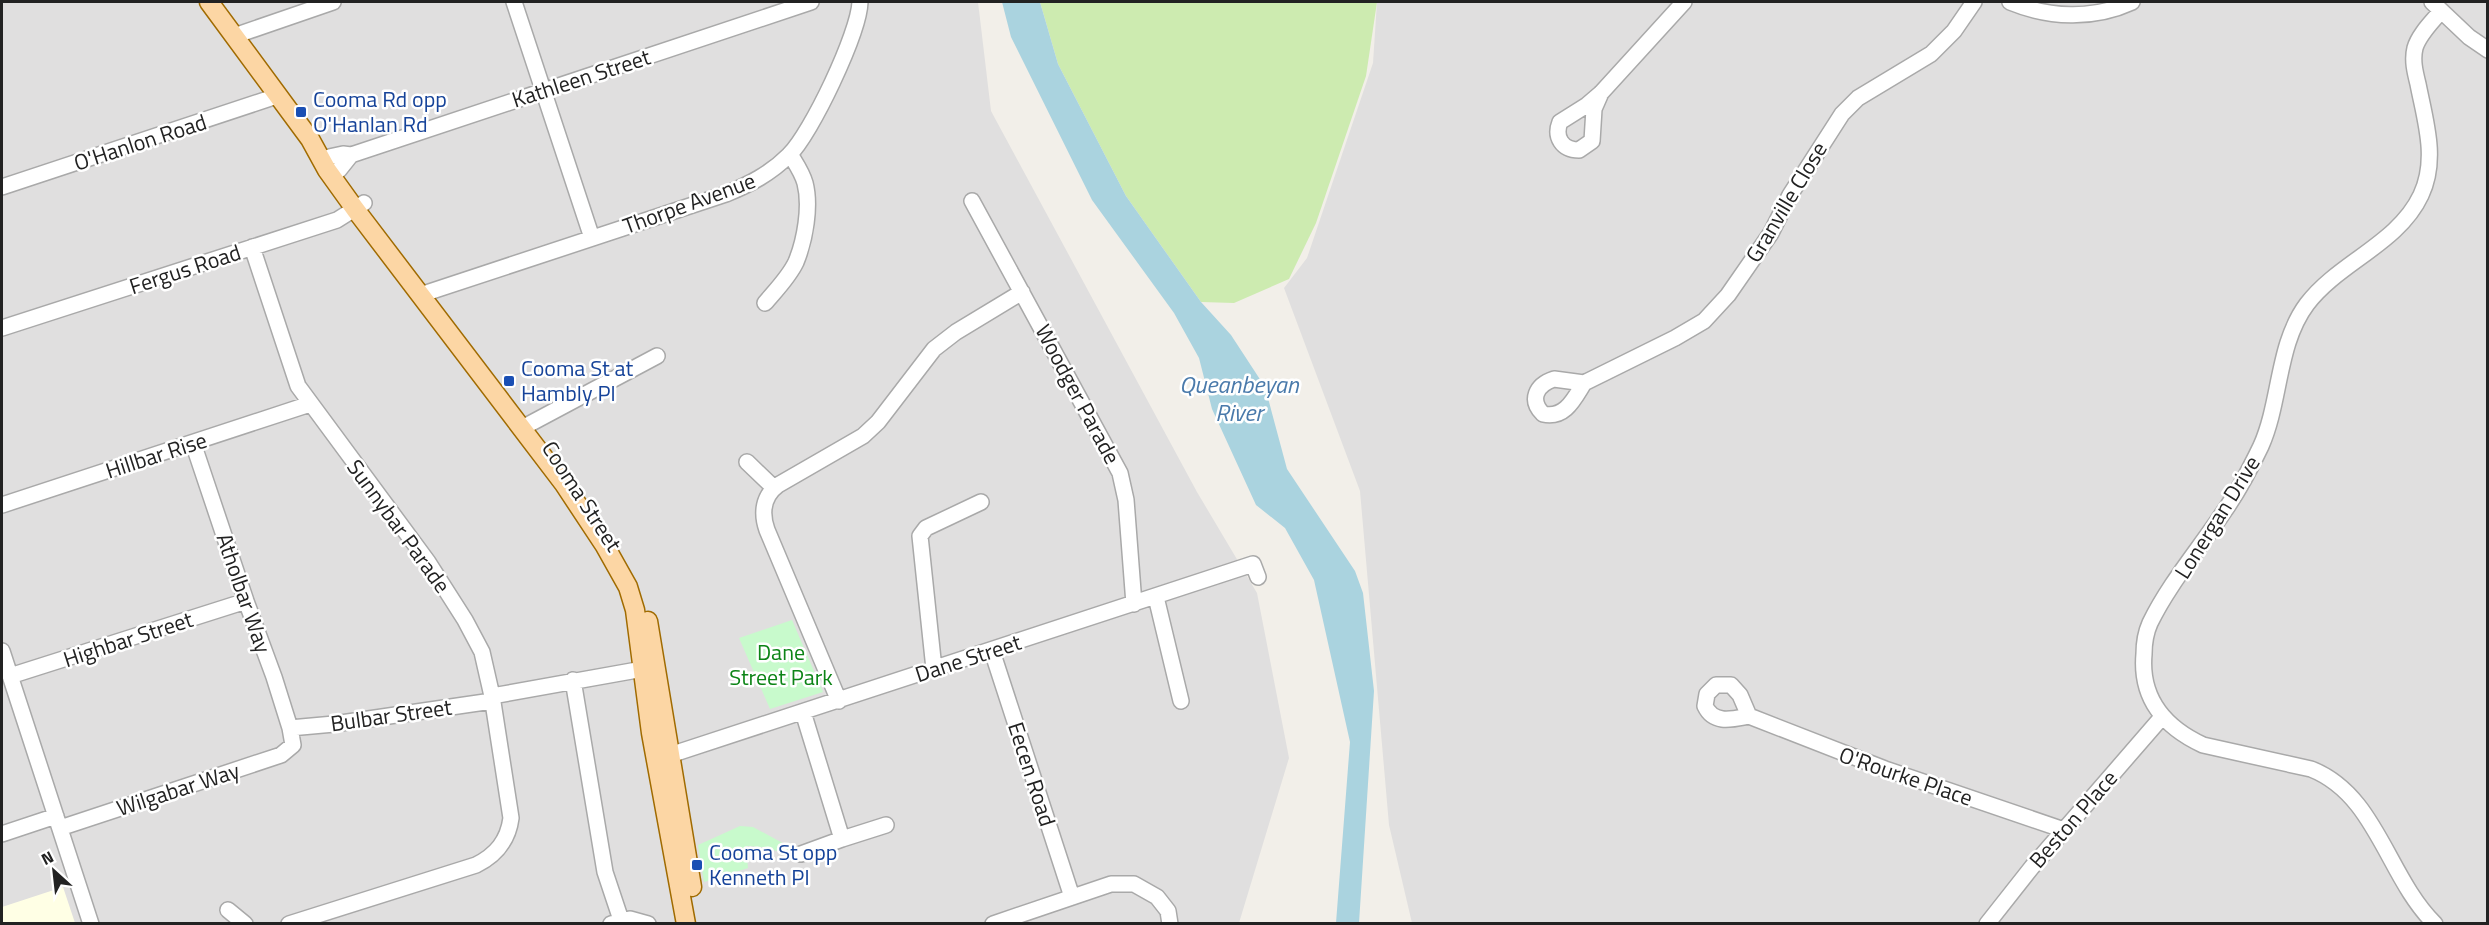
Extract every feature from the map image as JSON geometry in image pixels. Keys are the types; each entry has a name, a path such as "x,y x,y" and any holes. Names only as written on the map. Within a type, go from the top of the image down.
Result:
{"main road":[{"name":"Cooma Street","path":"209,2 310,139 334,164 360,206 425,294 527,425 574,478 634,579 645,605 651,734 686,924"},
{"name":"Cooma Street","path":"310,139 327,170 360,206"},
{"name":"Cooma Street","path":"649,668 670,755 696,923"},
{"path":"648,698 658,733 670,755 662,769 666,813"}],"street":[{"path":"234,36 333,2"},
{"path":"514,2 592,238"},
{"name":"Kathleen Street","path":"334,164 343,154 351,155 811,2"},
{"name":"Thorpe Avenue","path":"425,294 745,186 762,178 790,154 810,125 848,48 855,30 860,2"},
{"path":"1601,93 1594,109 1592,141 1579,150 1567,148 1558,138 1557,128 1564,117 1587,105 1601,93 1684,2"},
{"name":"Granville Close","path":"1584,383 1704,321 1728,295 1771,233 1790,195 1842,114 1858,98 1931,54 1954,32 1974,2"},
{"path":"2010,2 2037,11 2069,15 2105,11 2132,2"},
{"path":"2437,6 2469,37 2487,50"},
{"name":"Lonergan Drive","path":"2434,924 2363,813 2342,786 2326,775 2311,769 2203,745 2174,729 2151,701 2145,685 2143,665 2149,625 2225,512 2250,469 2265,437 2292,334 2300,315 2309,302 2328,284 2387,237 2412,210 2421,195 2429,174 2430,155 2428,129 2414,63 2416,47 2437,6"},
{"name":"O'Hanlon Road","path":"2,187 277,96"},
{"path":"1572,114 1584,115 1590,119 1594,128"},
{"path":"765,303 784,281 796,262 802,241 807,201 806,185 790,154"},
{"name":"Woodger Parade","path":"972,201 1120,473 1126,500 1134,604"},
{"name":"Fergus Road","path":"2,327 337,220 360,206"},
{"name":"Sunnybar Parade","path":"252,247 298,386 428,562 465,620 482,652 511,818 504,842 488,859 476,865 289,924"},
{"path":"838,701 764,522 765,503 774,488 863,436 878,422 934,349 956,332 1022,292"},
{"path":"527,425 657,356"},
{"name":"Hillbar Rise","path":"2,505 310,404"},
{"name":"Atholbar Way","path":"193,443 290,728 293,745"},
{"path":"747,462 774,488"},
{"path":"934,669 920,536 926,528 981,502"},
{"name":"Dane Street","path":"670,755 1253,564 1258,577"},
{"path":"1156,597 1181,701"},
{"name":"Highbar Street","path":"10,676 246,601"},
{"path":"2,651 91,924"},
{"name":"Eecen Road","path":"992,651 1072,897"},
{"name":"Bulbar Street","path":"290,728 334,724 492,699 573,680 649,668"},
{"path":"573,680 605,872 616,922 630,919 648,924"},
{"path":"803,712 842,839"},
{"name":"O'Rourke Place","path":"1749,716 1894,773 2064,830"},
{"name":"Beston Place","path":"1987,924 2064,830 2162,717"},
{"name":"Wilgabar Way","path":"2,834 58,822 281,755 293,745"},
{"path":"801,854 886,825"},
{"path":"993,924 1111,884 1134,884 1157,897 1168,911 1170,924"},
{"path":"228,910 245,924"}],"shaded area":[{"path":"2,2 978,2 991,111 1197,492 1257,593 1289,758 1239,923 2,924"},
{"path":"1377,2 2487,2 2487,923 1412,923 1389,825 1360,491 1284,288 1307,258 1373,63"},
{"path":"63,887 75,923 2,923 2,907"}],"green space":[{"path":"1040,2 1377,2 1366,76 1316,223 1289,279 1234,303 1201,302 1126,196 1058,64"},
{"name":"Dane Street Park","path":"792,620 823,692 770,709 739,638"},
{"path":"740,826 753,827 790,847 786,853 746,846 748,868 704,882 698,845"}],"water":[{"name":"Queanbeyan River","path":"1002,2 1040,2 1058,64 1126,196 1201,302 1231,335 1265,387 1287,469 1355,571 1363,593 1374,691 1359,923 1336,923 1350,742 1314,580 1285,528 1256,505 1212,409 1199,358 1174,313 1092,200 1011,37"}],"place":[{"name":"Cooma Rd opp O'Hanlan Rd","path":"301,112"},
{"name":"Cooma St at Hambly Pl","path":"509,381"},
{"name":"Cooma St opp Kenneth Pl","path":"697,865"}]}
